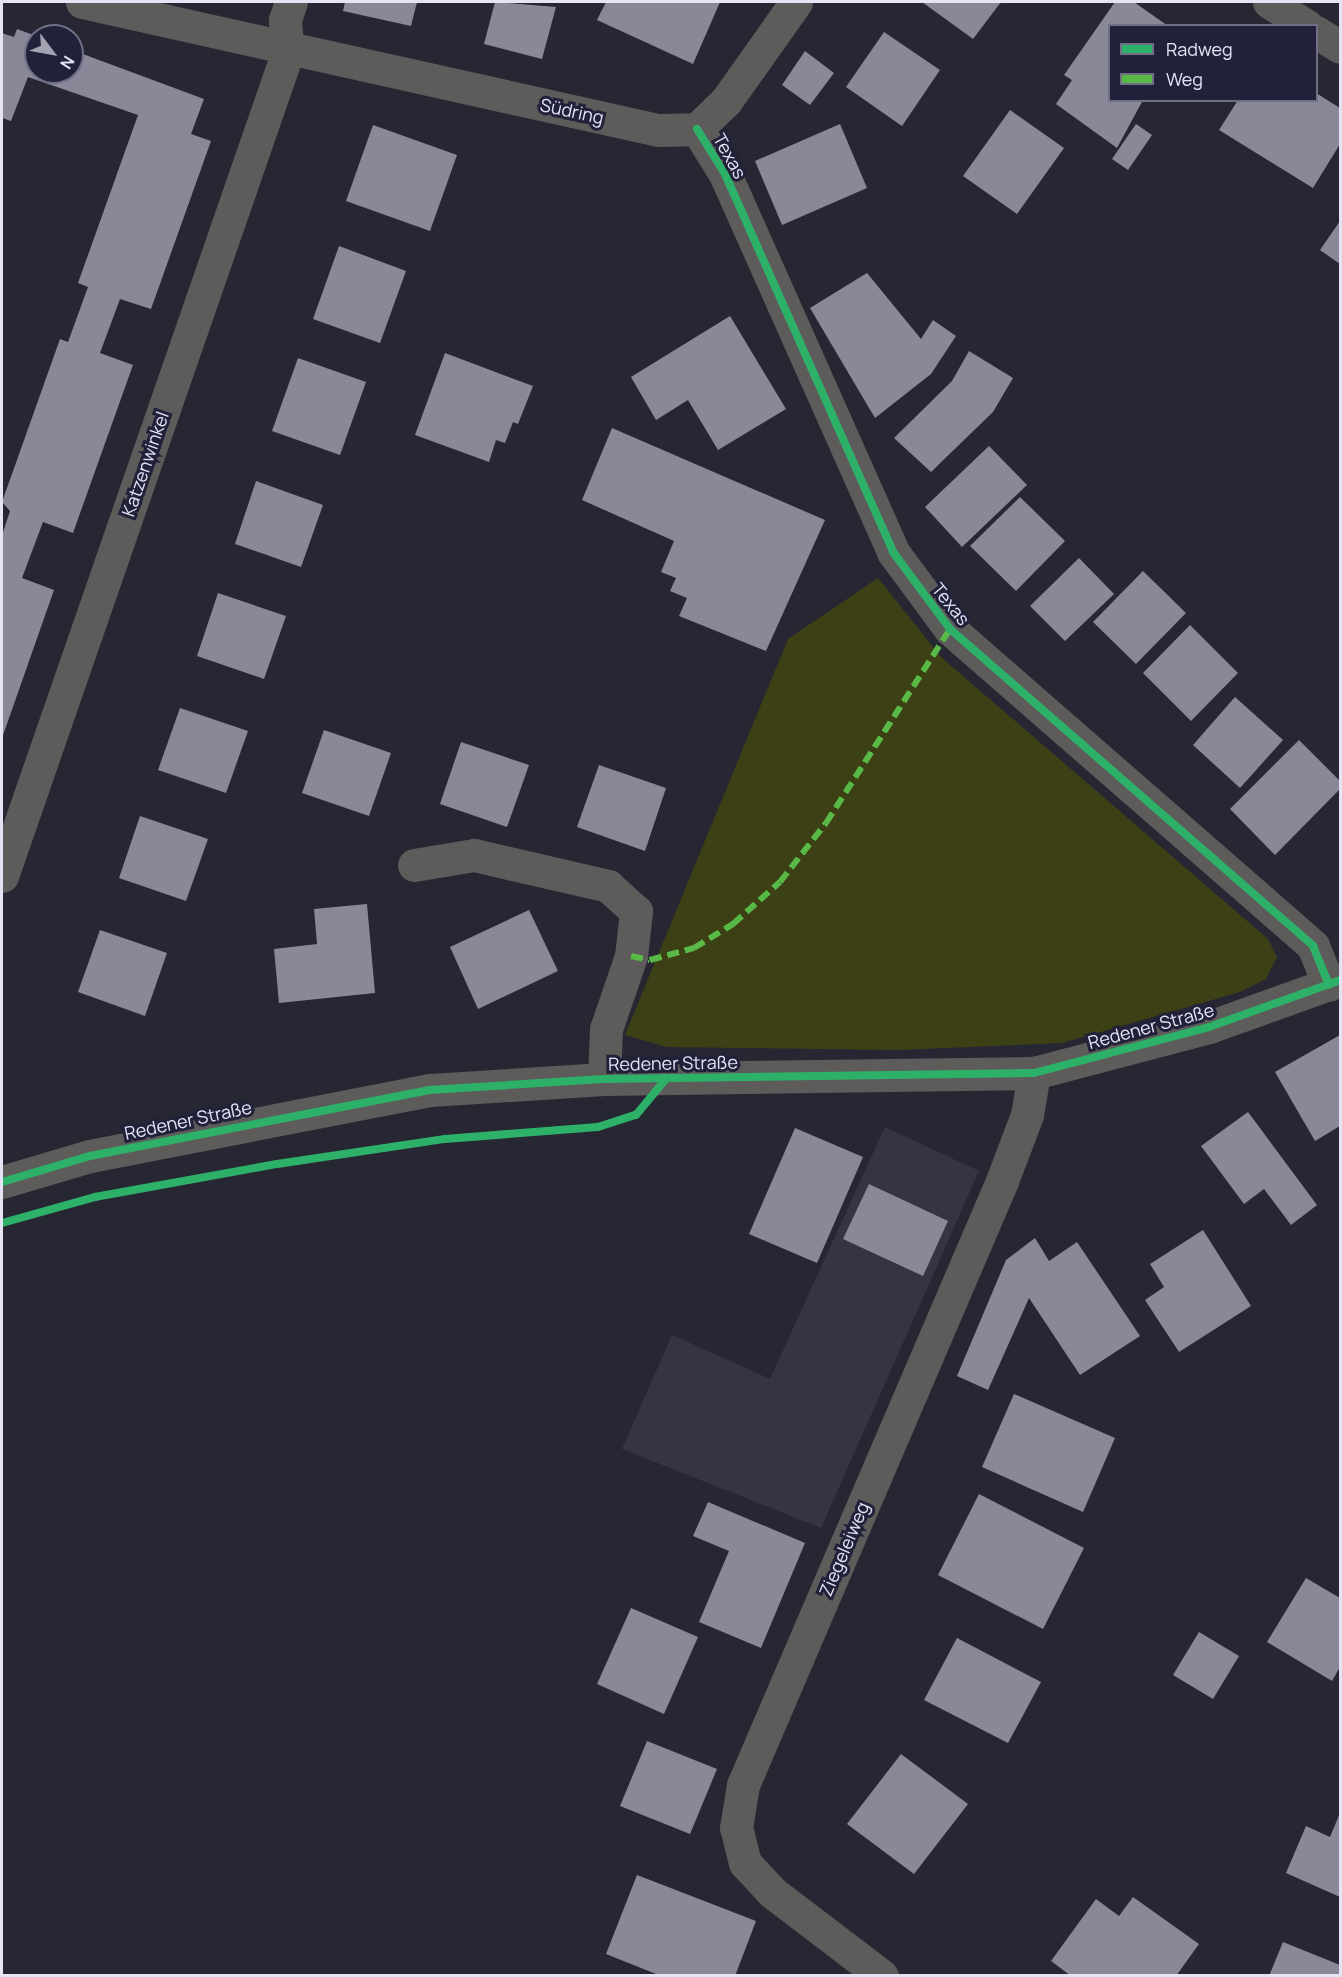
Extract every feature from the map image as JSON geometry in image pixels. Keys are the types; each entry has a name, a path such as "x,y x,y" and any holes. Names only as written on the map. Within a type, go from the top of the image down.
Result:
{"street":[{"name":"Südring","path":"82,2 288,51 658,130 698,129"},
{"path":"288,51 285,20 291,2"},
{"path":"698,129 726,101 796,2"},
{"path":"1269,2 1303,24"},
{"path":"1318,33 1341,47"},
{"name":"Katzenwinkel","path":"2,876 288,51"},
{"name":"Texas","path":"698,129 725,174 883,534 942,620 1313,946 1335,982"},
{"name":"Redener Straße","path":"414,866 474,855 608,886 636,911 631,956 606,1029 604,1079"},
{"name":"Redener Straße","path":"2,1182 90,1156 430,1090 604,1079 1034,1073 1209,1027 1335,982"},
{"name":"Ziegeleiweg","path":"882,1976 772,1893 745,1863 736,1828 743,1785 1002,1181 1027,1115 1034,1073"}],"shaded area":[{"path":"885,1127 979,1171 821,1528 622,1449 672,1335 770,1379"}],"green space":[{"path":"878,578 941,657 1268,939 1277,957 1266,979 1240,992 1062,1043 898,1050 667,1047 625,1035 788,639"}],"building":[{"path":"345,2 417,2 411,26 343,11"},
{"path":"495,2 556,7 542,59 484,44"},
{"path":"606,2 720,2 693,64 597,20"},
{"path":"922,2 1001,2 973,39"},
{"path":"1115,2 1134,2 1165,24 1108,24 1108,102 1142,102 1117,148 1056,104 1072,80 1064,75"},
{"path":"17,29 24,32 25,84 11,121 2,118 2,33 14,37"},
{"path":"884,32 940,70 902,126 846,87"},
{"path":"805,51 834,73 810,105 782,85"},
{"path":"84,54 204,99 191,134 211,141 151,309 120,299 100,353 133,365 73,533 43,522 22,578 54,590 2,738 2,535 10,511 2,502 60,339 68,342 88,287 78,283 138,115 48,84 84,84"},
{"path":"1318,94 1340,108 1340,144 1313,188 1219,130 1237,102 1318,102"},
{"path":"1010,110 1064,148 1017,214 963,176"},
{"path":"840,124 867,188 782,225 755,161"},
{"path":"1136,124 1152,135 1128,170 1112,159"},
{"path":"373,125 457,155 430,231 346,201"},
{"path":"1340,221 1340,264 1320,250"},
{"path":"339,246 406,271 380,343 313,319"},
{"path":"867,273 921,339 933,320 956,336 931,374 875,418 810,308"},
{"path":"730,316 786,409 718,450 688,400 656,420 631,377"},
{"path":"969,351 1013,378 993,412 931,472 894,438 952,381"},
{"path":"445,353 533,386 518,424 513,422 505,443 496,440 489,462 415,435"},
{"path":"298,358 366,382 340,455 272,431"},
{"path":"612,428 825,520 766,651 679,616 687,598 670,591 676,578 661,572 674,541 582,500"},
{"path":"989,446 1027,485 962,547 925,507"},
{"path":"256,481 323,505 301,567 235,544"},
{"path":"1020,497 1065,541 1016,591 970,546"},
{"path":"1079,558 1114,594 1065,641 1030,606"},
{"path":"1143,571 1186,613 1136,664 1093,622"},
{"path":"218,593 286,616 264,679 197,656"},
{"path":"1190,625 1238,673 1191,721 1143,673"},
{"path":"1235,697 1283,740 1240,788 1193,745"},
{"path":"180,708 248,731 226,793 158,770"},
{"path":"324,730 391,753 369,816 302,793"},
{"path":"1299,740 1340,781 1340,789 1275,855 1230,809"},
{"path":"461,742 529,765 507,827 440,804"},
{"path":"599,765 666,788 645,851 577,827"},
{"path":"140,816 208,839 186,901 119,878"},
{"path":"367,904 375,993 279,1003 274,949 317,944 314,909"},
{"path":"529,910 558,971 478,1009 450,947"},
{"path":"100,930 167,953 145,1016 78,992"},
{"path":"1340,1035 1340,1126 1315,1141 1275,1072"},
{"path":"1248,1112 1317,1205 1291,1225 1264,1189 1244,1204 1201,1146"},
{"path":"795,1128 863,1157 817,1263 749,1234"},
{"path":"869,1184 948,1221 923,1276 843,1239"},
{"path":"1203,1230 1251,1306 1179,1352 1145,1300 1164,1287 1150,1264"},
{"path":"1035,1238 1049,1261 1077,1242 1140,1336 1080,1375 1029,1298 988,1390 957,1376 1006,1260"},
{"path":"1014,1394 1115,1438 1083,1512 982,1467"},
{"path":"979,1494 1084,1548 1043,1629 938,1575"},
{"path":"708,1502 805,1543 761,1648 699,1622 729,1551 693,1536"},
{"path":"1306,1578 1340,1598 1340,1667 1332,1681 1267,1642"},
{"path":"631,1608 698,1637 664,1714 597,1684"},
{"path":"1199,1632 1239,1656 1213,1699 1173,1675"},
{"path":"957,1638 1041,1682 1008,1743 924,1700"},
{"path":"647,1741 717,1769 690,1834 620,1806"},
{"path":"901,1754 968,1804 914,1874 847,1824"},
{"path":"1340,1813 1340,1897 1286,1873 1306,1826 1330,1837"},
{"path":"637,1875 756,1921 735,1976 661,1976 606,1954"},
{"path":"1133,1897 1199,1944 1176,1976 1071,1976 1051,1961 1096,1899 1119,1916"},
{"path":"1283,1942 1340,1965 1340,1976 1269,1976"}],"marked path":[{"path":"631,956 650,960 694,948 733,924 780,882 826,823 950,629"}],"cycle path":[{"path":"697,129 725,174 893,552 950,629 1313,946 1329,985"},
{"path":"2,1182 90,1156 430,1090 604,1079 1034,1073 1209,1027 1340,980"},
{"path":"2,1223 95,1197 277,1164 445,1139 598,1127 636,1115 665,1080"}]}
